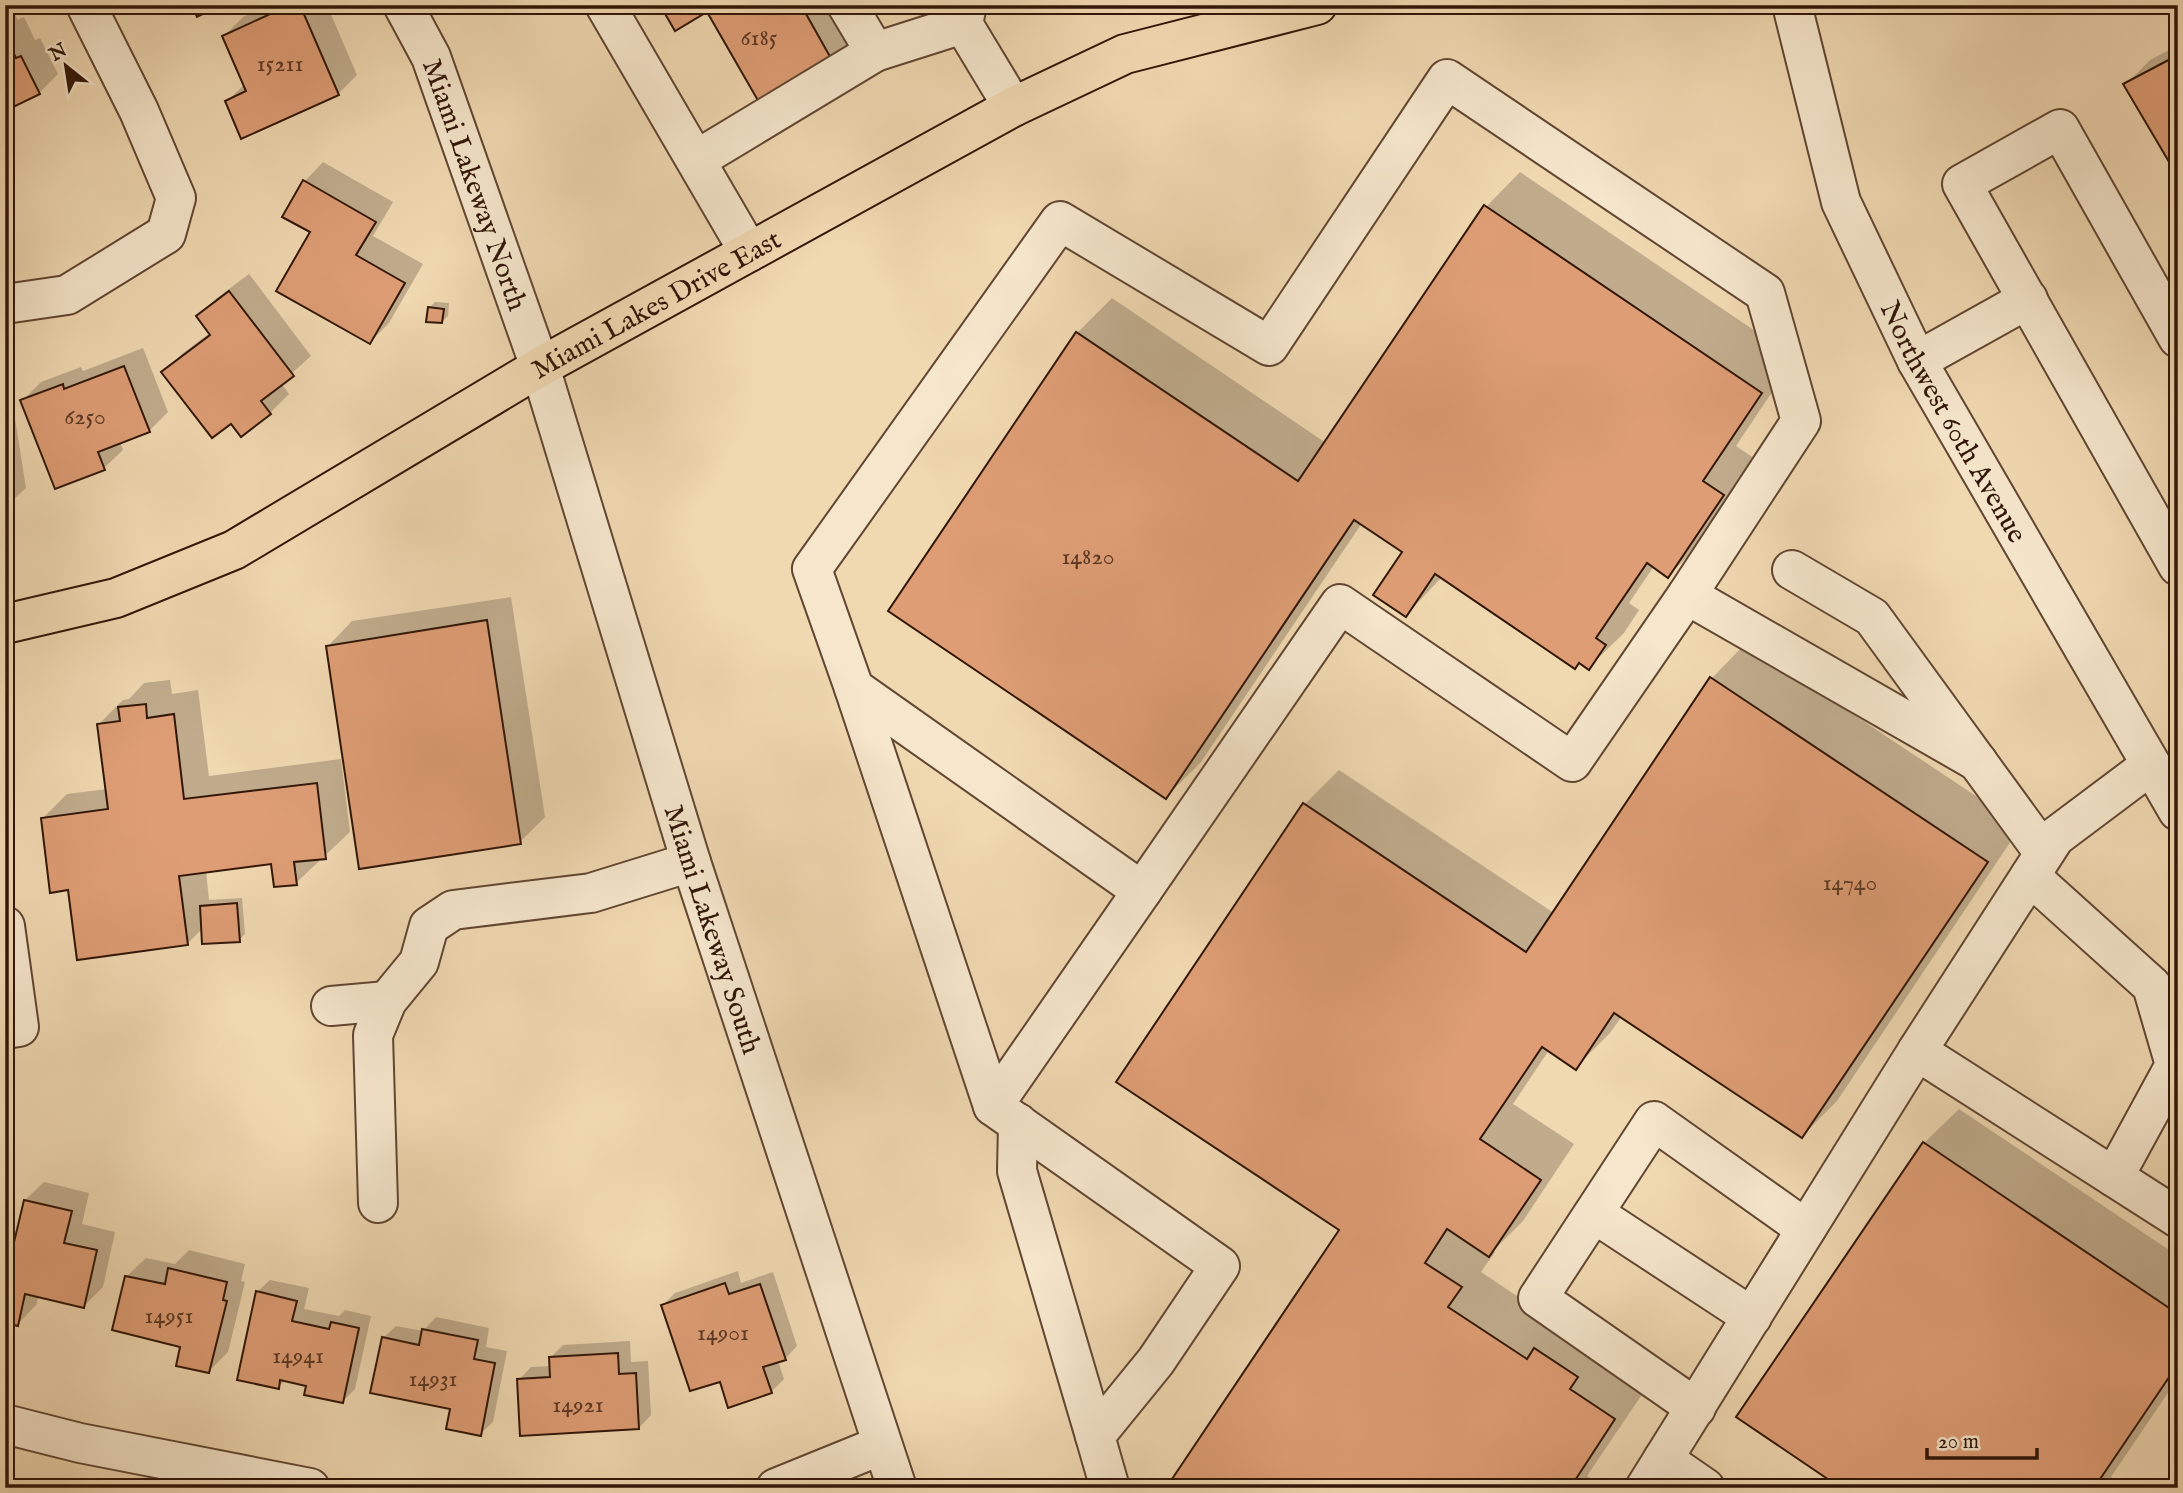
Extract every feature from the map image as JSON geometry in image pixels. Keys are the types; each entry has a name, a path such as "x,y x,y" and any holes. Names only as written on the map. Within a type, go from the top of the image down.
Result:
{"main road":[{"name":"Miami Lakes Drive East","path":"5,624 116,598 234,550 540,367 1013,107 1125,54 1317,5"}],"street":[{"path":"5,304 67,295 166,234 176,198 139,111 86,5"},
{"name":"Miami Lakeway North","path":"403,5 431,57 540,367"},
{"path":"605,5 749,251"},
{"path":"847,5 875,52"},
{"name":"Northwest 60th Avenue","path":"1792,5 1841,202 1917,361 2178,811"},
{"path":"696,160 875,52 965,15 1013,107"},
{"path":"1005,1114 1142,891 1340,604 1572,762 1687,595 1801,421 1765,293 1447,79 1269,346 1060,221 812,569 1005,1114 1017,1171 1110,1488"},
{"path":"2178,338 2060,129 1962,184 2178,566"},
{"path":"1917,361 2028,299"},
{"name":"Miami Lakeway South","path":"540,367 691,862 897,1488"},
{"path":"1792,570 1872,617 1978,762 2037,864 2152,986 2175,1065 2114,1177"},
{"path":"1687,595 1978,762"},
{"path":"854,688 1142,891"},
{"path":"1705,1488 1654,1474 1917,1051 2055,836 2151,765"},
{"path":"378,1203 373,1035 387,1001 419,962 429,926 453,910 591,893 691,862"},
{"path":"5,926 19,1027 5,1029"},
{"path":"331,1006 387,1001"},
{"path":"1917,1051 2178,1217"},
{"path":"1005,1114 1220,1266 1156,1361 1095,1436"},
{"path":"1696,1408 1538,1298 1654,1121 1806,1229"},
{"path":"1595,1214 1752,1317"},
{"path":"5,1424 80,1443 310,1488"},
{"path":"776,1488 882,1445"}],"building":[{"path":"191,5 220,5 197,17"},
{"path":"290,5 300,5 339,95 241,139 225,101 246,91 222,36"},
{"path":"660,5 801,5 833,62 760,104 707,12 675,31"},
{"path":"5,36 16,58 21,56 40,94 5,111"},
{"path":"2178,55 2178,177 2123,84"},
{"path":"303,180 376,222 356,255 405,283 370,344 276,291 310,232 282,217"},
{"path":"1484,205 1762,393 1703,481 1724,495 1668,578 1647,563 1596,638 1606,645 1589,670 1579,663 1575,669 1435,574 1406,617 1373,595 1402,552 1354,520 1166,799 888,611 1076,332 1298,481"},
{"path":"229,291 294,376 261,401 271,414 241,437 231,424 212,438 161,372 210,335 196,316"},
{"path":"428,307 444,309 442,323 426,322"},
{"path":"124,366 150,432 98,452 105,470 55,489 20,400 63,384 64,389"},
{"path":"487,620 521,844 359,869 326,646"},
{"path":"1710,677 1988,862 1802,1138 1614,1013 1576,1070 1542,1047 1480,1139 1541,1180 1489,1257 1447,1229 1425,1263 1462,1287 1448,1307 1527,1359 1534,1348 1578,1377 1570,1389 1615,1419 1570,1488 1166,1488 1339,1230 1116,1082 1303,803 1526,952"},
{"path":"146,704 147,718 174,714 184,799 317,783 326,859 294,862 297,885 274,887 271,864 179,876 188,945 77,960 68,890 50,893 41,818 108,809 97,724 120,721 118,707"},
{"path":"237,903 240,942 202,944 200,906"},
{"path":"1923,1142 2178,1314 2178,1364 2094,1488 1841,1488 1736,1417"},
{"path":"24,1200 72,1211 64,1243 97,1250 84,1308 25,1294 18,1326 5,1323 5,1271 7,1272"},
{"path":"168,1268 227,1282 223,1300 227,1301 209,1373 176,1366 180,1347 112,1330 125,1276 165,1284"},
{"path":"725,1283 729,1294 760,1284 786,1360 763,1367 772,1393 728,1408 720,1382 690,1391 661,1305"},
{"path":"256,1291 297,1301 292,1321 329,1329 331,1322 359,1328 343,1403 304,1395 306,1386 280,1380 279,1389 237,1380"},
{"path":"422,1329 478,1340 474,1359 495,1363 481,1436 446,1429 450,1409 370,1393 382,1337 419,1345"},
{"path":"618,1353 619,1374 636,1373 639,1429 520,1436 517,1379 550,1377 549,1357"}]}
